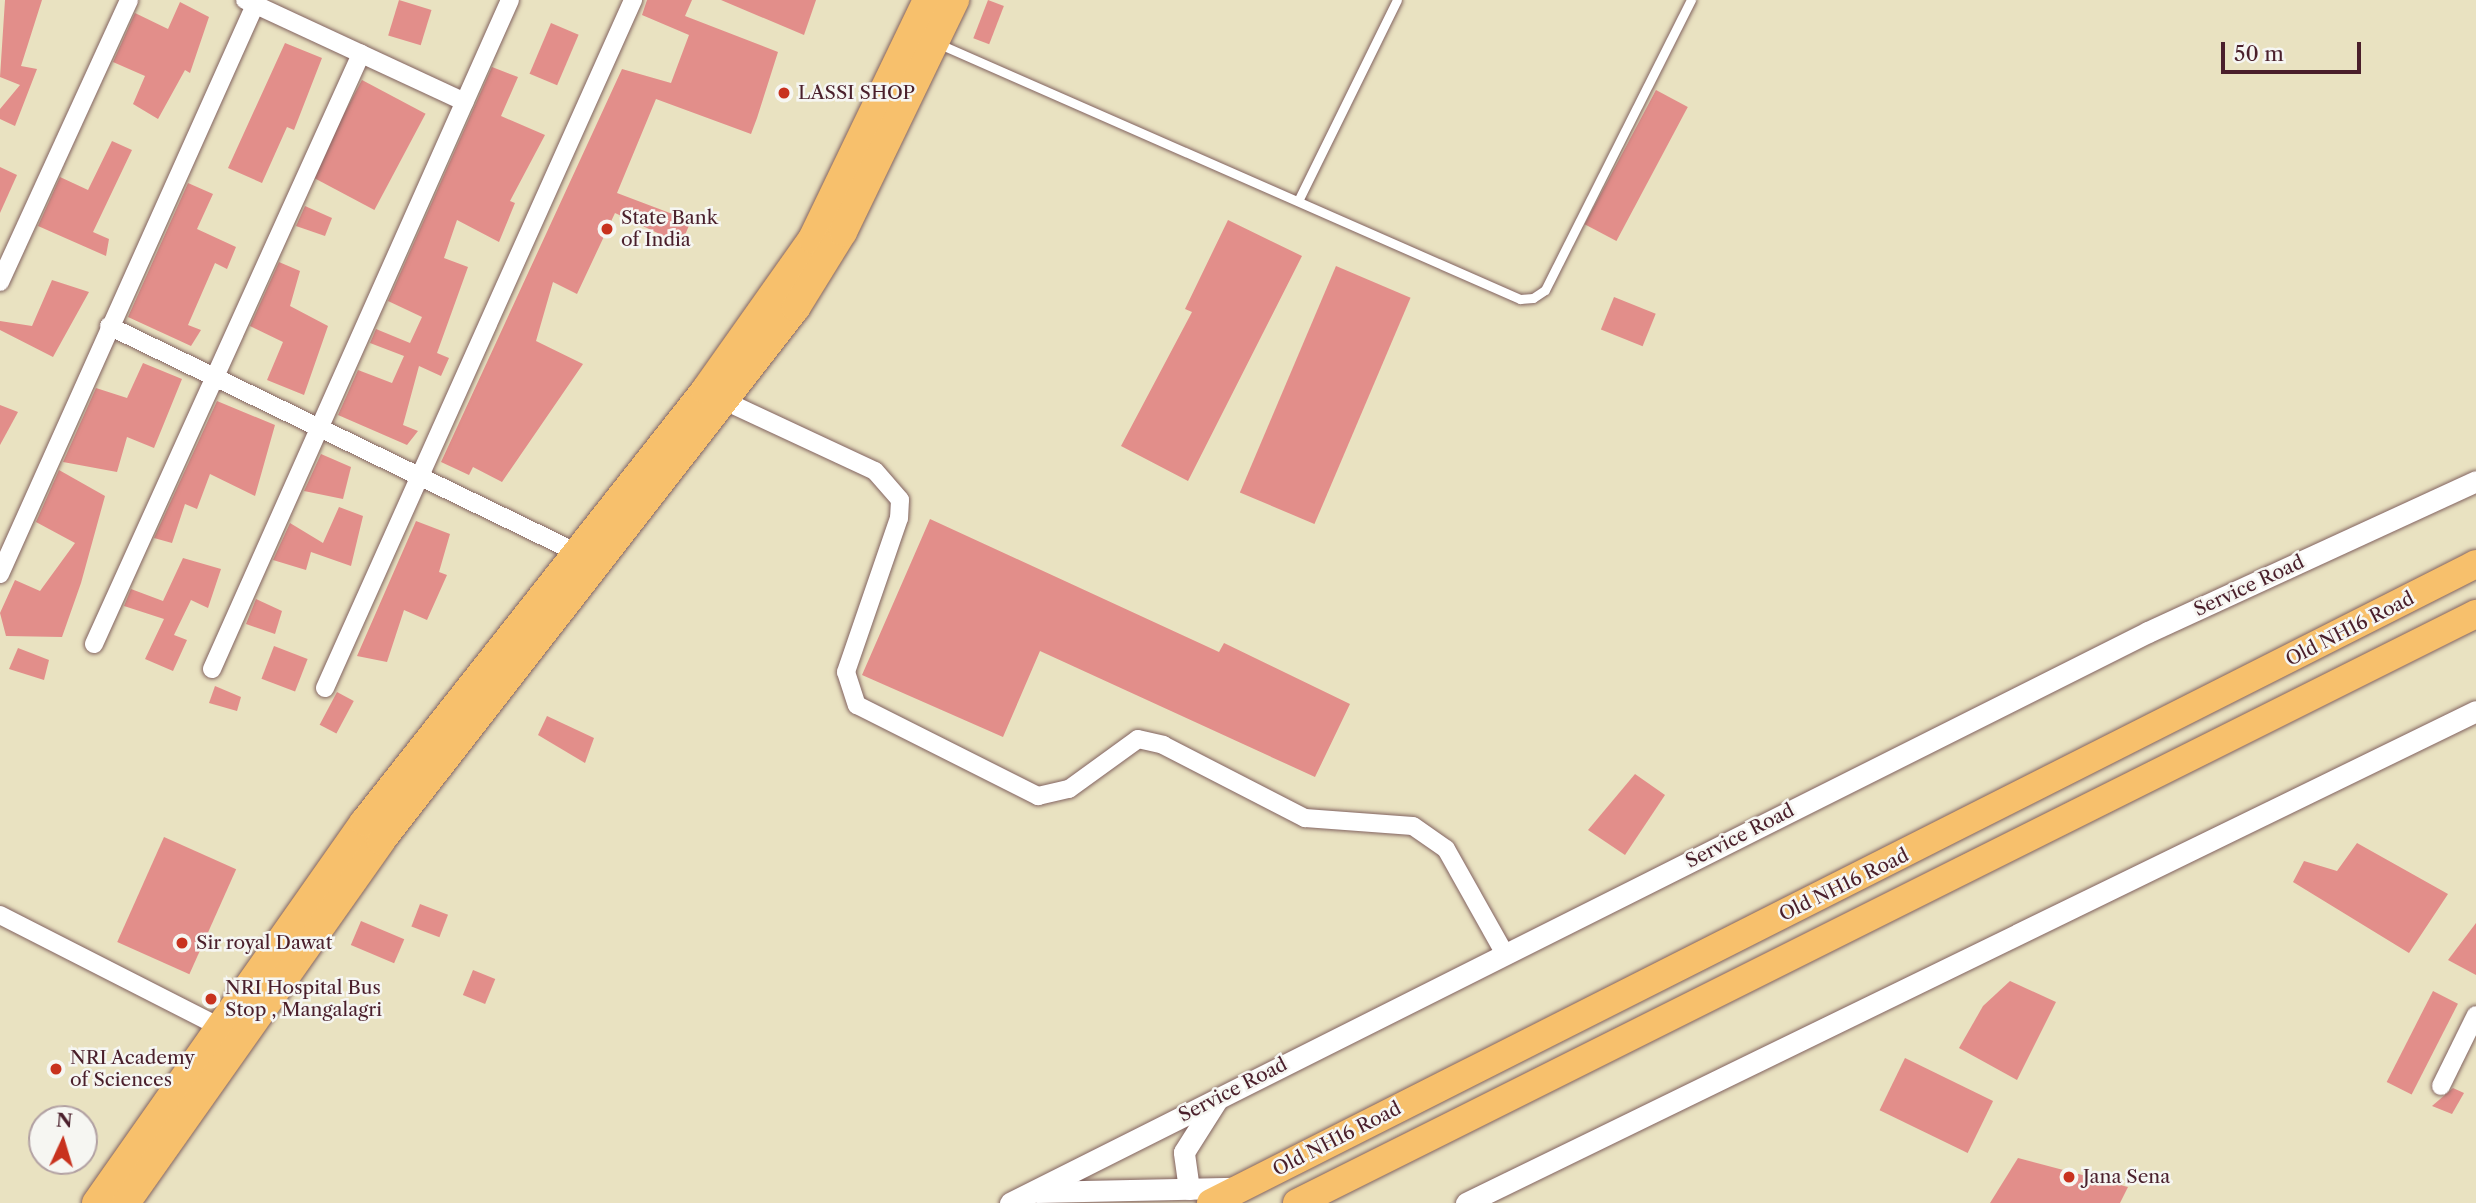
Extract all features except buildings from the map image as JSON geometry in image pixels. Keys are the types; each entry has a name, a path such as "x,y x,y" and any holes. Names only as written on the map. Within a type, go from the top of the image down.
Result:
{"main road":[{"path":"588,558 727,402 843,232 925,37 927,0"},
{"path":"96,1203 381,841 588,558 812,239 925,37 955,0"},
{"name":"Old NH16 Road","path":"1200,1196 1241,1188 2476,564"},
{"name":"Old NH16 Road","path":"1297,1203 2476,614"},
{"path":"126,1203 230,1032"}],"street":[{"path":"1,275 129,0"},
{"path":"212,669 323,427 510,0"},
{"path":"325,688 425,475 633,0"},
{"path":"0,574 250,2 465,102"},
{"path":"94,643 217,378 361,54"},
{"path":"108,326 425,475 588,558"},
{"path":"727,402 875,471 900,500 899,518 846,672 857,705 1038,796 1069,789 1138,739 1164,746 1305,818 1413,826 1446,849 1505,954"},
{"name":"Service Road","path":"1010,1203 2148,632 2476,481"},
{"path":"1465,1203 2476,711"},
{"path":"0,915 230,1032"},
{"path":"2441,1086 2476,1015"},
{"path":"1031,1192 1200,1196 1184,1152 1220,1096"}],"lane":[{"path":"1298,201 1398,0"},
{"path":"925,37 1520,299 1533,298 1545,290 1691,0"}],"place":[{"name":"LASSI SHOP","path":"784,93"},
{"name":"State Bank of India","path":"607,229"},
{"name":"Sir royal Dawat","path":"182,943"},
{"name":"NRI Hospital Bus Stop , Mangalagri","path":"211,999"},
{"name":"NRI Academy of Sciences","path":"56,1069"},
{"name":"Jana Sena","path":"2069,1177"}]}
